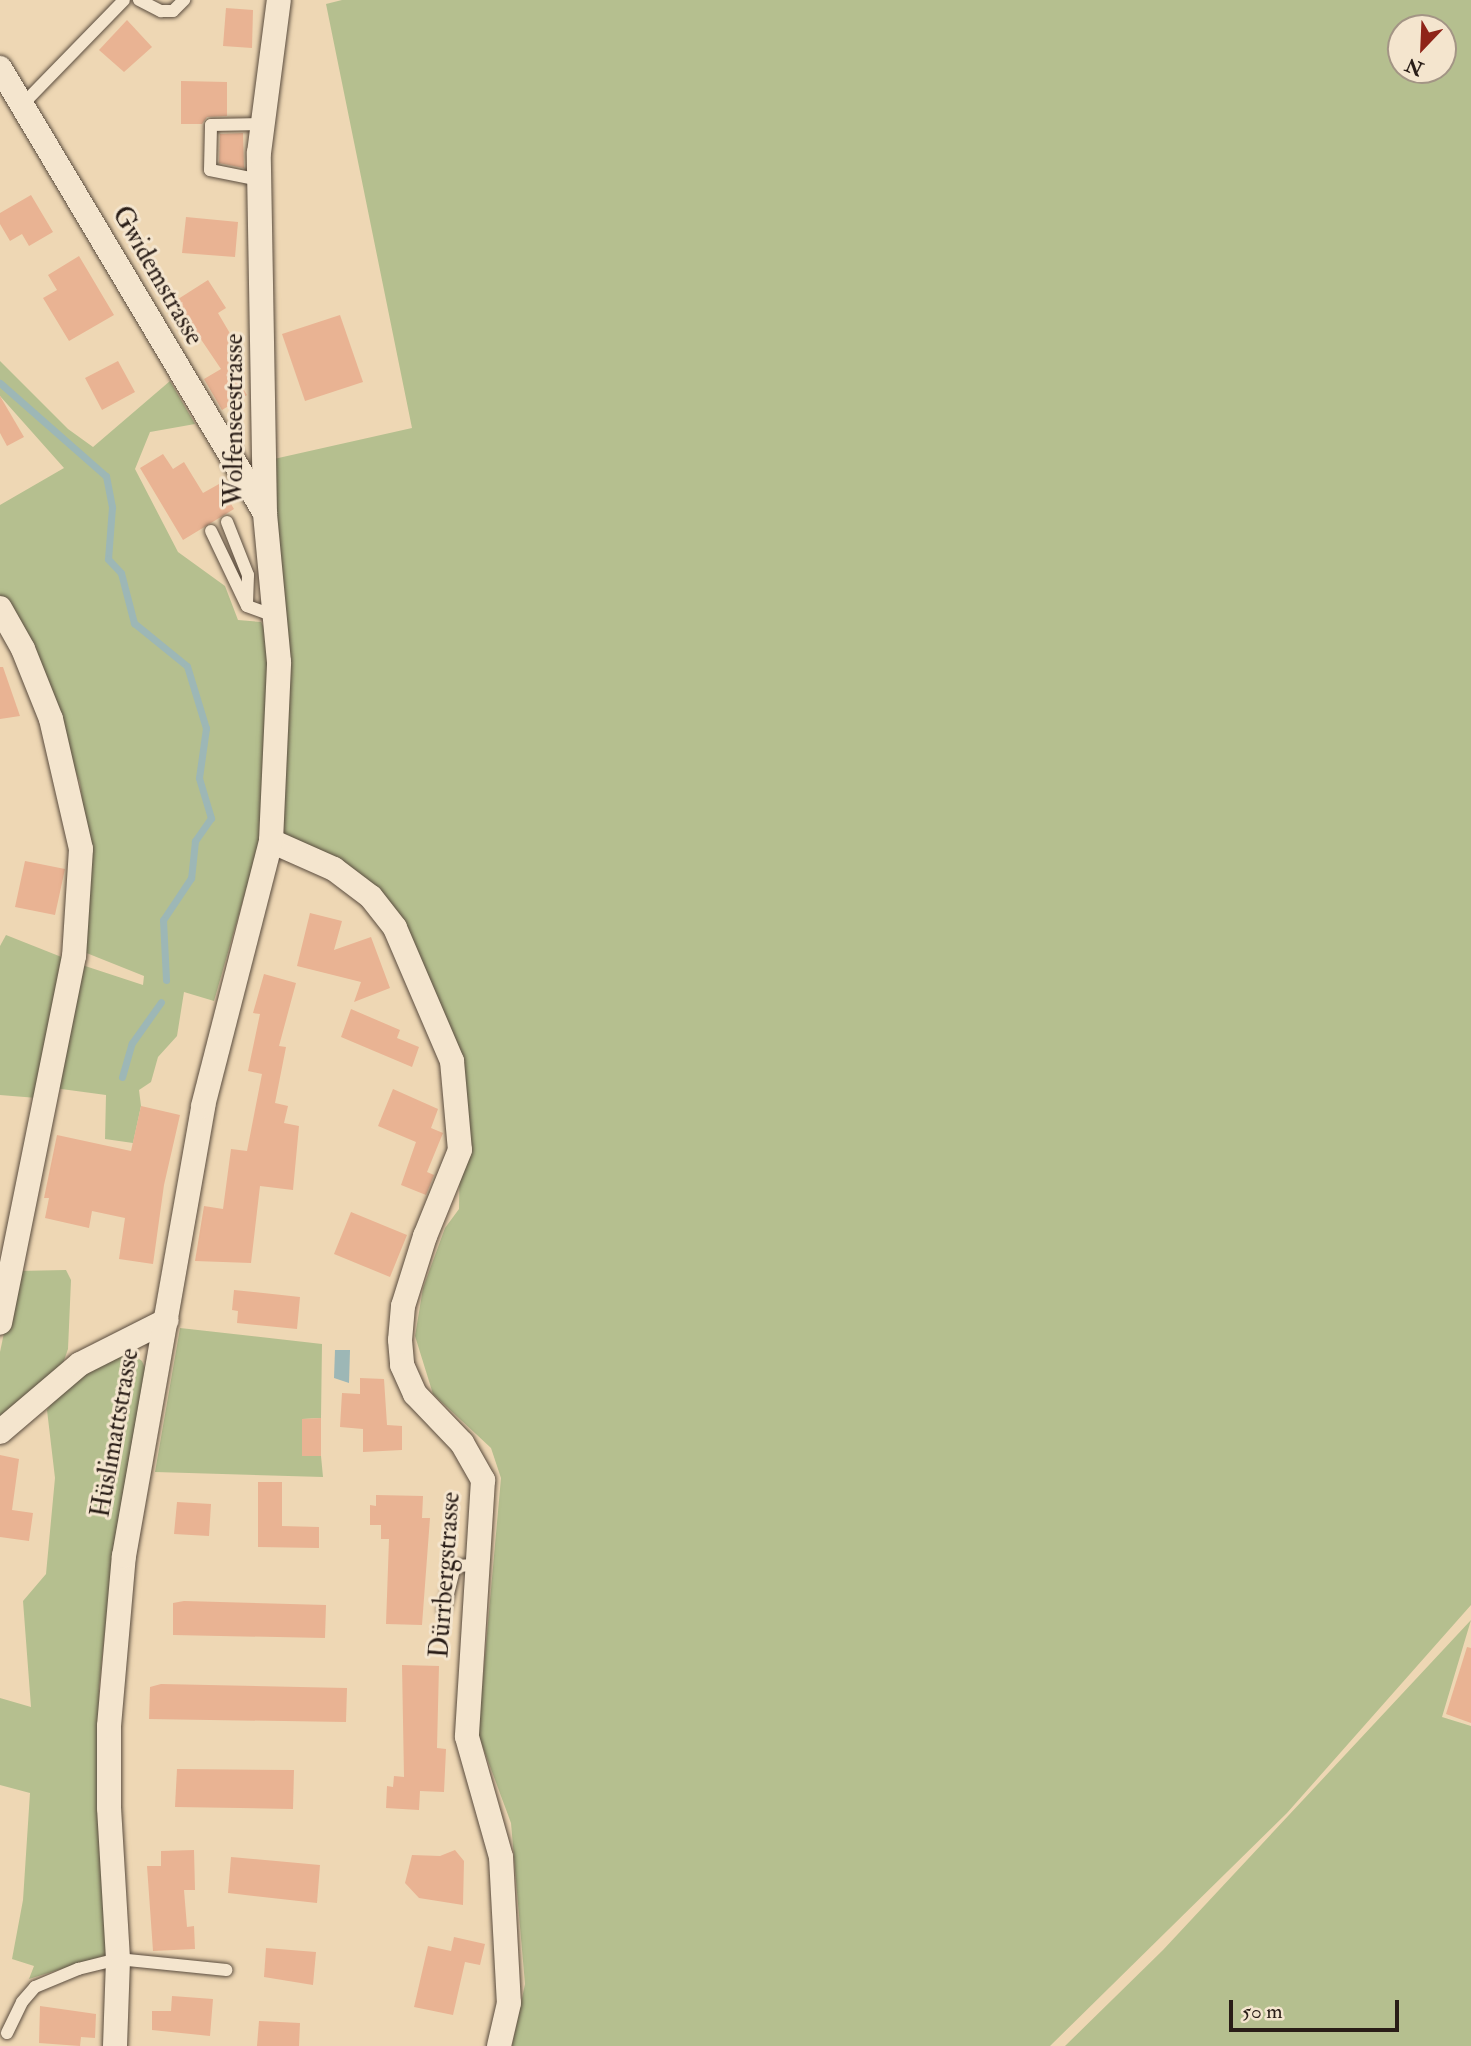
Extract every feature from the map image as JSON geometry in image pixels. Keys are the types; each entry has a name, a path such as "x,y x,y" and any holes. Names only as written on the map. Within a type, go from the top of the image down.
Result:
{"street":[{"name":"Wolfenseestrasse","path":"271,841 279,662 265,513 260,180 263,124 279,0"},
{"name":"Gwidemstrasse","path":"0,68 265,513"},
{"path":"0,608 23,649 51,719 70,788 81,863 74,956 0,1323"},
{"name":"Hüslimattstrasse","path":"115,2046 118,1959 109,1808 114,1646 124,1556 203,1106 271,841"},
{"name":"Dürrbergstrasse","path":"271,841 334,869 371,897 395,928 452,1061 460,1150 403,1306 400,1340 402,1365 415,1394 462,1443 483,1480 475,1565 467,1737 501,1857 509,2003 499,2046"},
{"path":"0,1432 80,1364 167,1320"}],"lane":[{"path":"22,104 124,0"},
{"path":"139,0 161,11 173,10 184,0"},
{"path":"260,180 210,170 211,125 263,124"},
{"path":"227,522 248,575 247,606"},
{"path":"211,531 247,606 275,616"},
{"path":"444,1609 455,1566 475,1565"},
{"path":"7,2033 22,2002 35,1987 118,1959 226,1970"}],"green space":[{"path":"342,0 1471,0 1471,1605 1287,1813 1050,2046 512,2046 525,1984 511,1823 478,1734 501,1478 491,1448 433,1394 415,1336 423,1288 445,1228 459,1209 460,1150 452,1061 371,897 271,841 265,461 412,428 326,4"},
{"path":"0,361 68,429 93,447 170,381 195,424 150,432 135,469 178,552 225,586 238,620 261,622 267,633 266,820 214,1001 184,992 177,1036 158,1057 151,1082 139,1090 141,1106 133,1143 105,1139 106,1095 54,1088 79,964 143,985 144,976 84,952 90,862 80,783 20,626 0,595 0,505 64,468 0,396"},
{"path":"6,935 64,958 37,1098 0,1095 0,946"},
{"path":"66,1270 71,1280 68,1349 61,1369 0,1418 0,1352 17,1271"},
{"path":"180,1328 322,1344 321,1418 302,1419 302,1456 321,1456 323,1477 155,1472"},
{"path":"117,1352 131,1353 142,1361 147,1373 108,1601 99,1688 106,1955 29,1979 34,1966 12,1959 23,1900 30,1793 0,1785 0,1698 31,1707 23,1601 46,1574 55,1478 47,1410 57,1394"},
{"path":"1471,1620 1442,1717 1471,1726 1471,2046 1065,2046 1163,1950"}],"water":[{"path":"335,1350 350,1350 349,1383 334,1378"}],"building":[{"path":"226,8 253,10 252,48 223,46"},
{"path":"127,20 152,47 124,72 99,50"},
{"path":"181,81 227,82 227,116 207,117 202,124 181,124"},
{"path":"243,133 244,168 219,163 220,134"},
{"path":"31,195 53,232 29,246 22,234 10,241 0,224 0,213"},
{"path":"186,217 238,222 235,257 182,253"},
{"path":"79,256 114,315 69,341 43,298 57,290 48,275"},
{"path":"208,280 226,308 218,313 245,359 230,368 247,395 222,410 204,379 221,369 175,301"},
{"path":"340,315 363,382 305,401 282,334"},
{"path":"118,361 135,392 102,410 85,378"},
{"path":"0,396 24,437 7,446 0,433"},
{"path":"163,454 173,469 184,462 203,493 219,484 234,509 183,540 140,468"},
{"path":"0,667 3,667 20,716 0,719"},
{"path":"25,861 65,869 55,915 15,907"},
{"path":"310,913 342,921 334,950 371,937 390,988 354,1002 361,982 297,966"},
{"path":"264,974 296,983 279,1046 286,1047 275,1103 288,1106 284,1123 299,1126 293,1190 260,1186 251,1263 195,1261 204,1206 223,1209 231,1149 247,1151 262,1074 248,1071 260,1014 253,1013"},
{"path":"351,1009 400,1030 397,1038 419,1047 412,1067 341,1037"},
{"path":"393,1089 438,1109 431,1128 443,1133 427,1172 434,1175 426,1195 401,1185 416,1142 378,1126"},
{"path":"141,1106 180,1115 164,1185 153,1264 119,1259 125,1218 92,1211 89,1228 45,1218 49,1198 44,1198 57,1135 131,1151"},
{"path":"351,1212 407,1235 390,1277 334,1254"},
{"path":"234,1290 300,1297 297,1329 237,1323 238,1311 232,1310"},
{"path":"360,1378 384,1379 387,1425 402,1426 402,1450 363,1452 363,1429 340,1427 342,1393 360,1394"},
{"path":"321,1418 321,1456 302,1456 302,1419"},
{"path":"0,1455 19,1459 12,1510 33,1513 29,1541 0,1537"},
{"path":"258,1482 282,1482 282,1526 319,1527 319,1548 258,1547"},
{"path":"376,1495 423,1496 422,1518 430,1518 422,1625 386,1624 389,1539 381,1539 381,1525 370,1525 370,1505 376,1506"},
{"path":"177,1502 211,1504 209,1536 174,1534"},
{"path":"184,1601 326,1605 325,1638 173,1635 173,1603"},
{"path":"1467,1647 1471,1648 1471,1723 1446,1714"},
{"path":"402,1665 439,1666 437,1748 446,1749 444,1792 420,1791 419,1810 386,1808 387,1786 393,1787 394,1776 404,1777"},
{"path":"161,1684 347,1688 346,1722 149,1719 150,1687"},
{"path":"177,1769 294,1770 293,1809 175,1807"},
{"path":"194,1850 195,1890 184,1890 187,1927 194,1926 195,1949 153,1951 147,1866 161,1866 161,1851"},
{"path":"455,1850 464,1861 463,1905 419,1898 405,1883 412,1855 440,1856"},
{"path":"231,1857 320,1865 317,1903 228,1893"},
{"path":"454,1937 485,1944 480,1965 465,1962 453,2015 414,2007 428,1946 451,1951"},
{"path":"266,1948 316,1952 313,1985 264,1977"},
{"path":"172,1996 213,1999 210,2036 152,2030 152,2011 171,2011"},
{"path":"40,2006 96,2014 95,2038 81,2037 80,2046 39,2043"},
{"path":"259,2021 300,2023 299,2046 257,2046"}],"waterway":[{"path":"0,383 106,476 112,507 108,559 121,573 134,623 187,666 206,728 199,778 211,818 195,841 191,878 163,920 166,980"},
{"path":"122,1077 132,1043 161,1002"}]}
